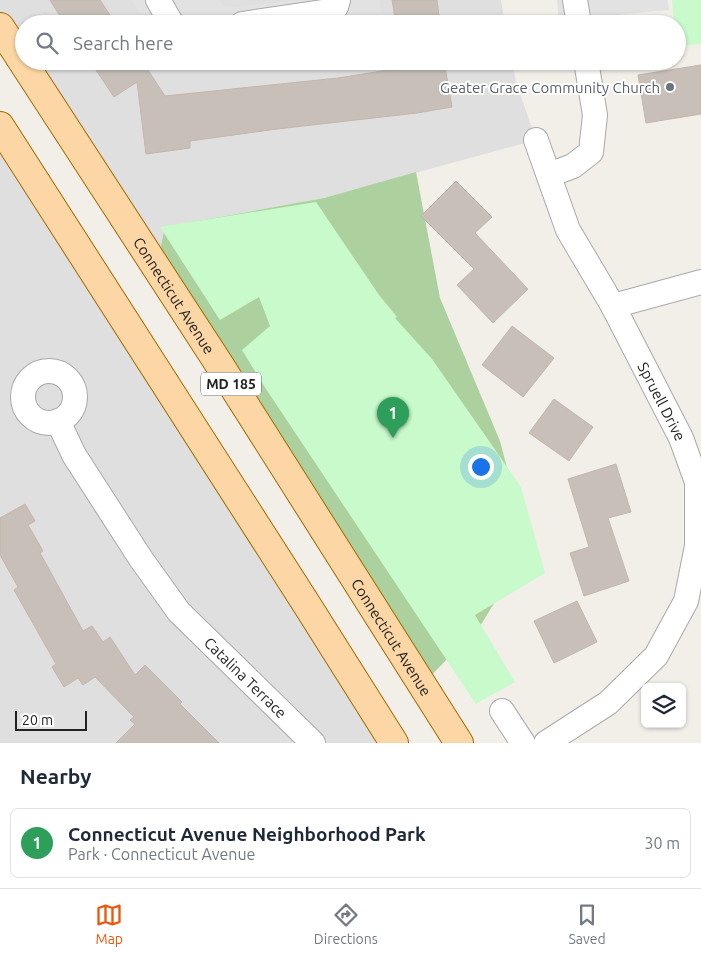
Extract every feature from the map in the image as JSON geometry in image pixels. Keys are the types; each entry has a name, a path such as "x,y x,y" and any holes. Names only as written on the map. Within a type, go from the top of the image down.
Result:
{"main road":[{"name":"Connecticut Avenue","path":"0,27 15,50"},
{"name":"Connecticut Avenue","path":"28,70 224,372 459,743"},
{"path":"0,126 308,605 394,743"}],"street":[{"path":"158,0 167,15"},
{"path":"303,15 330,11 336,7 338,0"},
{"path":"575,0 578,15"},
{"path":"549,176 573,166 591,152 594,115 587,70"},
{"name":"Spruell Drive","path":"536,140 568,230 613,306 681,438 697,482 693,604 656,656 608,703 546,743"},
{"path":"613,306 701,282"},
{"name":"Catalina Terrace","path":"58,421 74,455 141,559 179,612 313,743"},
{"path":"502,711 523,743"}],"shaded area":[{"path":"0,0 501,0 504,15 15,15 15,50 0,27"},
{"path":"131,0 219,0 225,8 295,0 379,0 381,15 142,15"},
{"path":"557,0 668,0 669,10 614,15 558,15"},
{"path":"28,70 514,70 536,140 324,198 165,227 156,268"},
{"path":"0,126 394,743 0,743"}],"green space":[{"path":"672,0 701,0 701,44 686,45 686,15 673,15"},
{"path":"416,172 440,298 500,441 528,548 482,623 422,685 156,268 165,227 324,198"},
{"path":"316,202 379,295 397,317 395,318 432,359 521,487 545,573 475,615 515,682 476,704 242,350 270,326 259,297 220,320 160,227"}],"building":[{"path":"50,0 100,0 110,15 59,15"},
{"path":"392,0 437,0 439,15 394,15"},
{"name":"Geater Grace Community Church","path":"701,65 701,114 646,123 638,75 670,70 686,70 686,67"},
{"path":"96,70 148,70 165,96 338,78 388,70 446,70 452,107 190,141 190,148 146,154 137,82 114,97"},
{"path":"456,181 492,217 475,233 528,289 493,323 457,285 474,269 421,216"},
{"path":"512,326 554,358 523,397 482,365"},
{"path":"554,399 593,427 569,461 529,433"},
{"path":"616,464 631,512 608,518 629,581 584,596 570,553 589,547 568,479"},
{"path":"25,504 35,521 28,525 43,551 40,553 83,631 92,626 103,642 110,637 135,675 145,665 219,743 116,743 135,724 130,720 134,717 95,677 83,685 78,678 64,687 52,667 56,664 14,590 18,587 0,555 0,518"},
{"path":"577,601 597,642 554,663 534,621"}],"place":[{"name":"Geater Grace Community Church","path":"670,87"},
{"name":"Connecticut Avenue Neighborhood Park","path":"393,438"}]}
